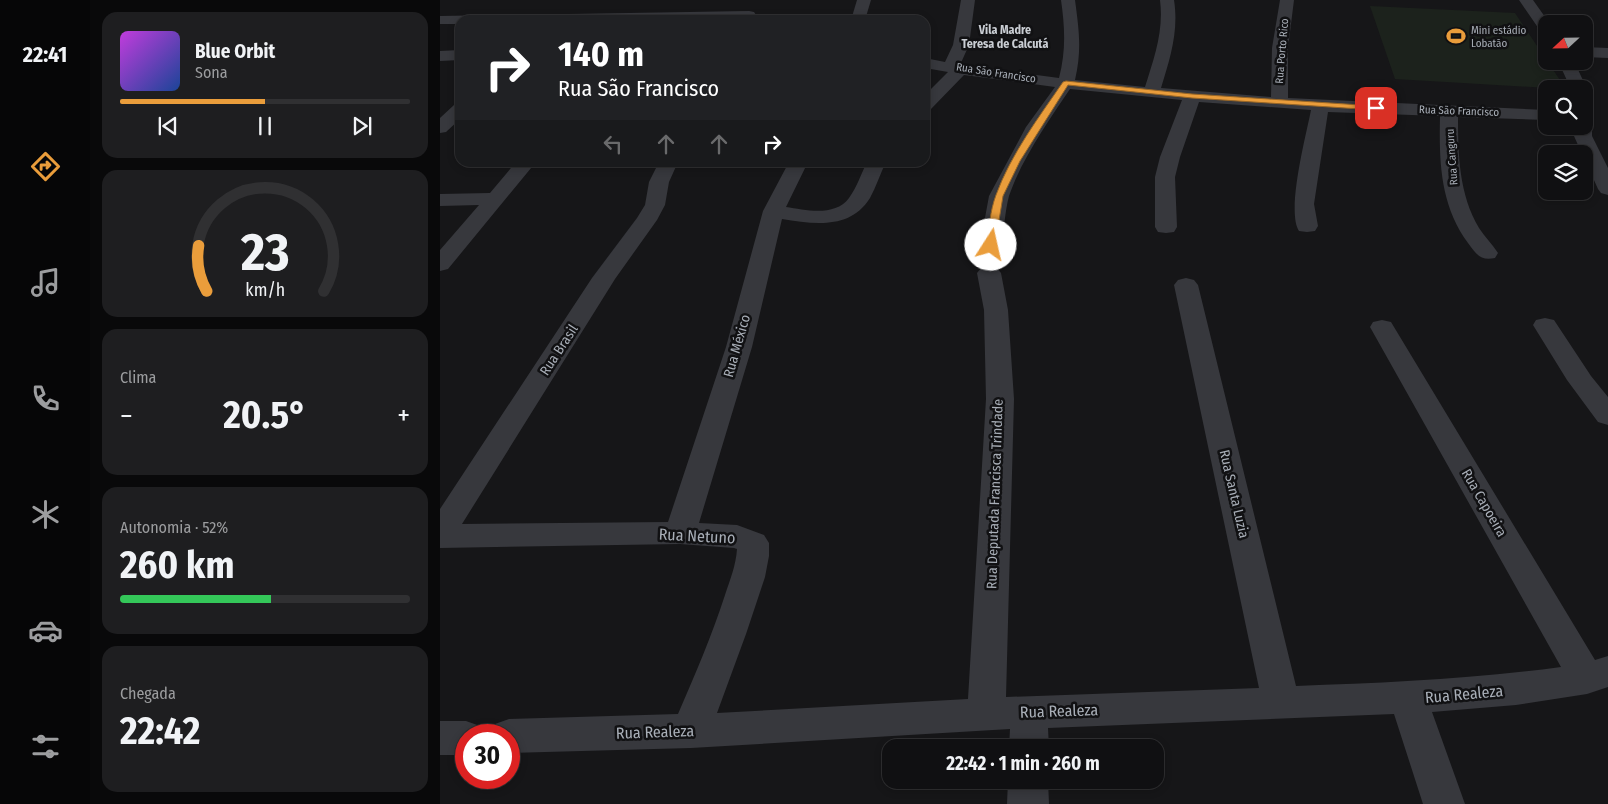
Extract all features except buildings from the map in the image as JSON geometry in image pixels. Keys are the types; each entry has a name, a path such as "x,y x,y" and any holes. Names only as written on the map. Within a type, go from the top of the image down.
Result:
{"street":[{"path":"650,15 663,0"},
{"path":"749,15 758,0"},
{"path":"860,15 864,0"},
{"path":"930,99 956,68 968,0"},
{"name":"Rua Deputada Francisca Trindade","path":"986,714 1000,399 996,310 990,259 999,196 1030,136 1066,83 1072,58 1073,36 1068,0"},
{"path":"1151,92 1170,23 1167,0"},
{"name":"Rua Porto Rico","path":"1279,103 1280,48 1287,0"},
{"path":"1526,0 1538,17"},
{"path":"440,20 455,20"},
{"path":"1593,52 1608,53"},
{"path":"440,56 455,55"},
{"name":"Rua São Francisco","path":"930,64 1066,83 1192,96 1320,106 1538,115"},
{"path":"1166,227 1165,177 1170,157 1192,96"},
{"path":"1307,226 1304,204 1320,106"},
{"name":"Rua Canguru","path":"1449,111 1452,184 1466,225 1487,253"},
{"path":"440,128 455,114"},
{"path":"1583,135 1608,189"},
{"path":"440,264 523,167"},
{"name":"Rua Brasil","path":"440,535 604,278 646,220 655,205 659,182 666,167"},
{"name":"Rua México","path":"680,533 739,347 773,211 796,167"},
{"path":"773,211 814,216 838,214 850,210 856,203 874,167"},
{"path":"440,200 496,199"},
{"name":"Rua Santa Luzia","path":"1186,286 1281,702"},
{"path":"1545,325 1580,380 1608,416"},
{"name":"Rua Capoeira","path":"1382,327 1597,675"},
{"name":"Rua Netuno","path":"440,535 680,533 738,537 753,543 754,549 748,578 691,732"},
{"name":"Rua Realeza","path":"520,736 691,732 986,714 1029,730 1281,702 1408,698 1516,689 1597,675"},
{"path":"1408,698 1444,804"},
{"path":"440,738 455,738"},
{"path":"1028,789 1028,804"}],"shaded area":[{"name":"Mini estádio Lobatão","path":"1370,6 1515,13 1538,47 1538,70 1553,70 1560,80 1538,80 1538,87 1395,79"}],"place":[{"name":"Mini estádio Lobatão","path":"1456,36"}],"district":[{"name":"Vila Madre Teresa de Calcutá","path":"1005,37"}],"route":[{"path":"991,245 999,196 1016,161 1066,83 1192,96 1320,106 1376,108"}]}
